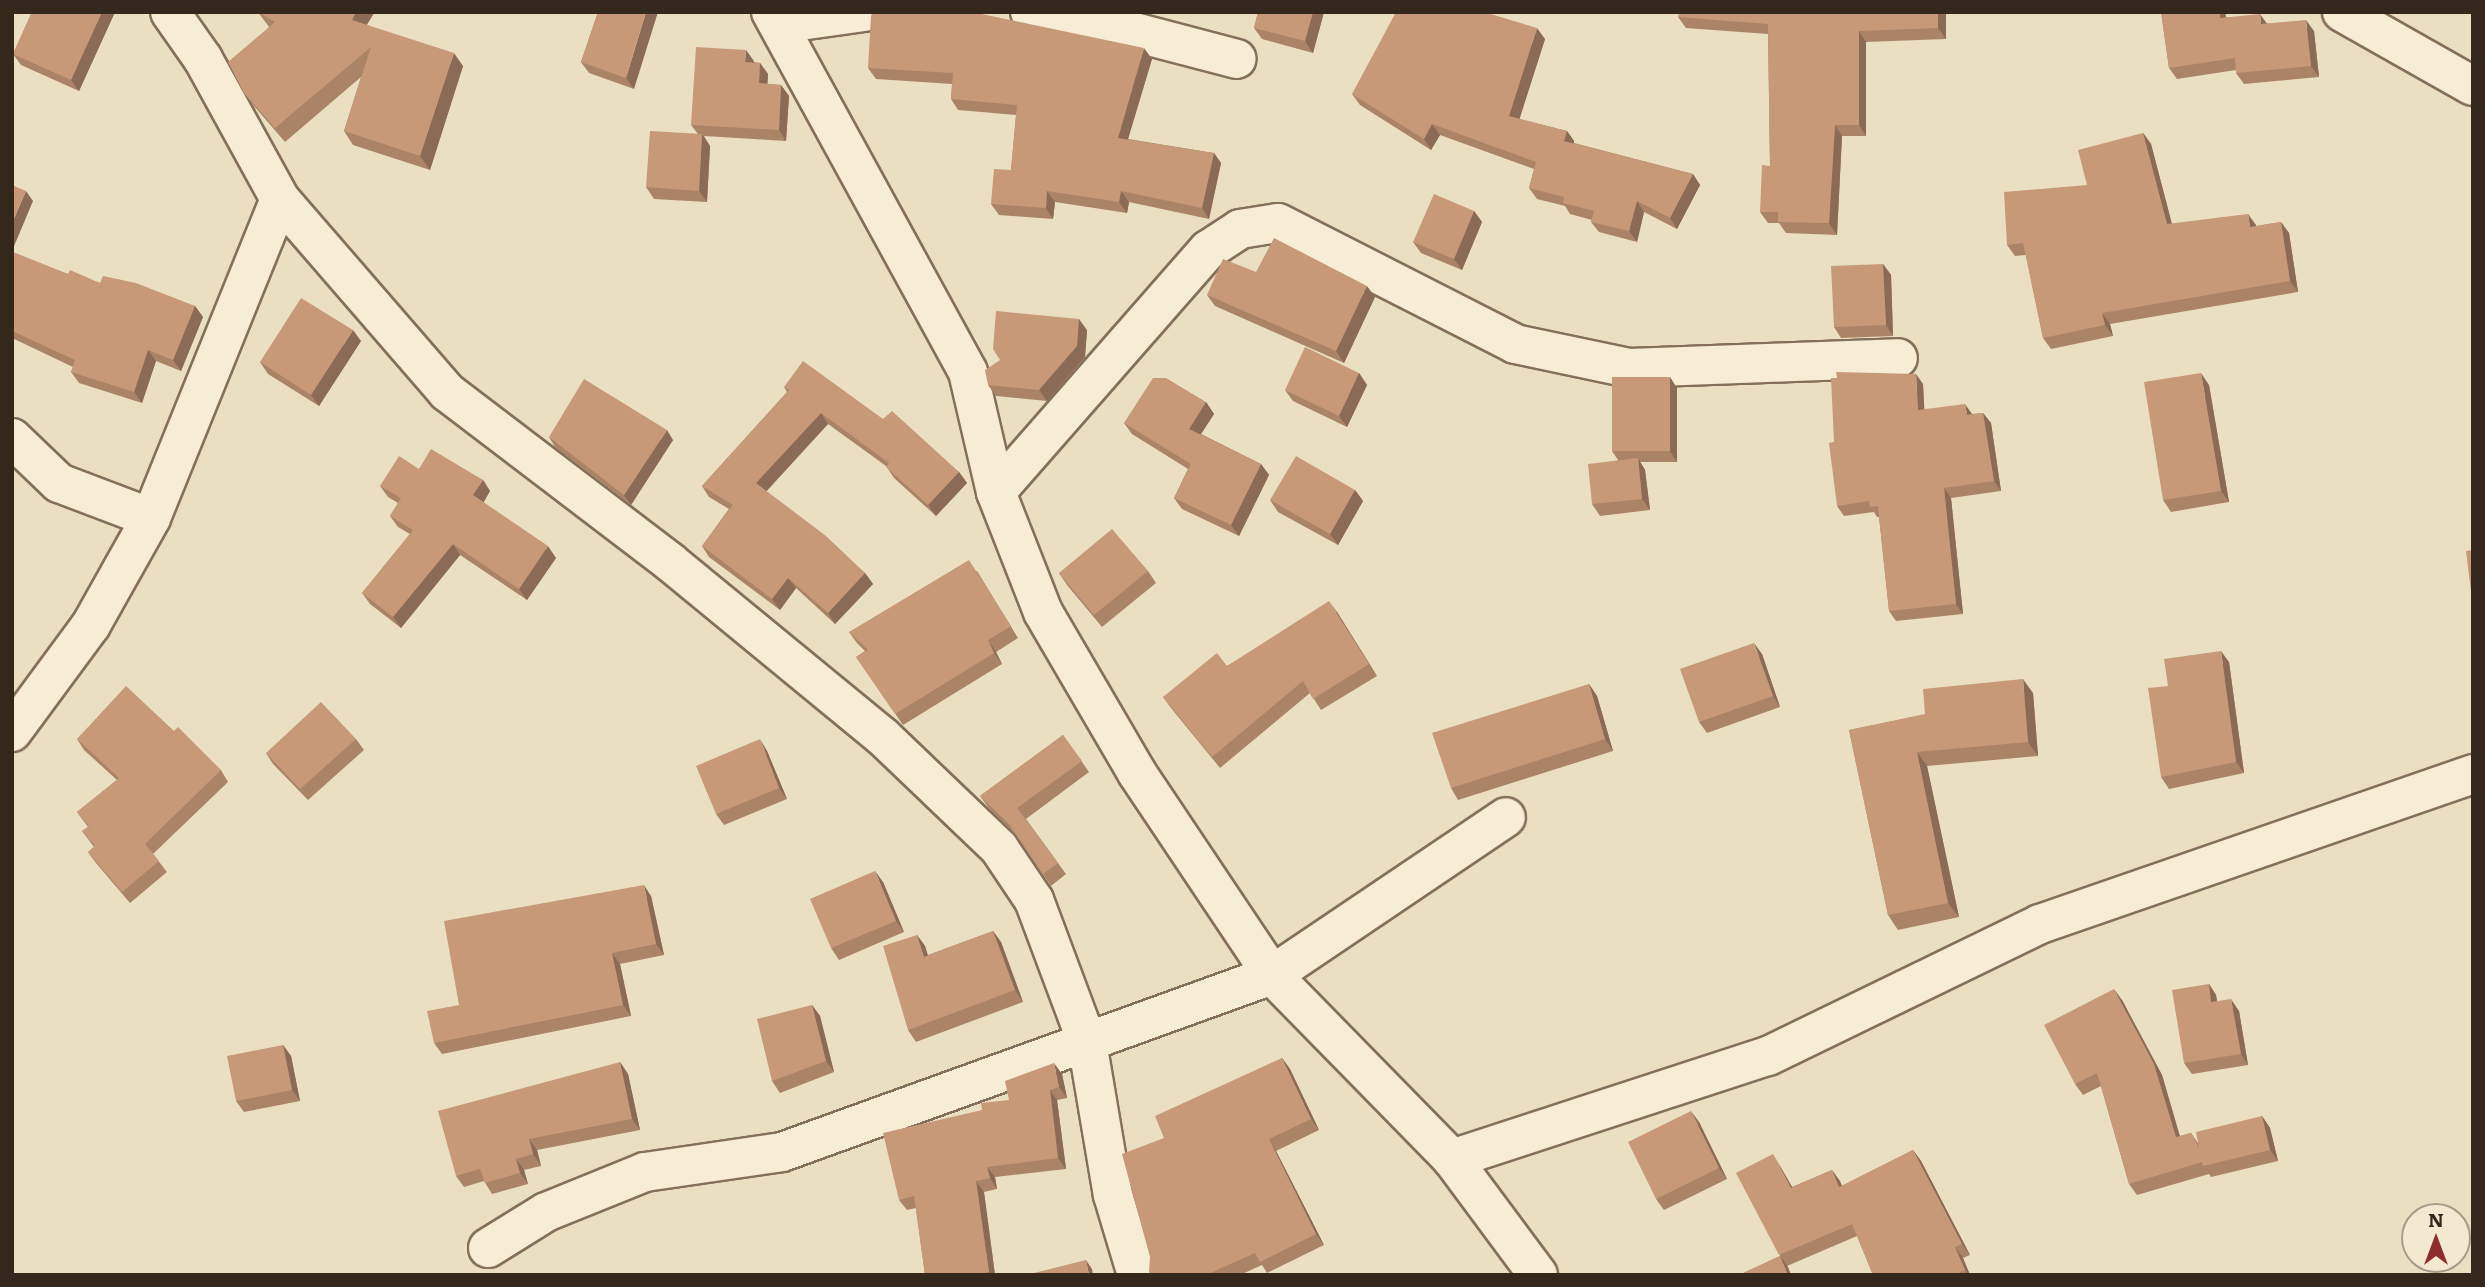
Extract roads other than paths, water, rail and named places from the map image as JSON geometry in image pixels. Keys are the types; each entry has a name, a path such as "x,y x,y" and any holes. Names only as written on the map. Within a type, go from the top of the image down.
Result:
{"street":[{"path":"170,12 203,59 280,199 447,392 670,562 861,719 999,848 1034,900 1087,1042 1113,1195 1138,1275"},
{"path":"864,12 775,18 968,372 996,492 1043,612 1137,774 1272,975 1452,1159 1538,1275"},
{"path":"1030,12 1134,32 1237,59"},
{"path":"2356,16 2473,86"},
{"path":"12,732 91,625 151,518 280,199"},
{"path":"996,492 1208,250 1240,229 1278,223 1515,344 1629,368 1898,358"},
{"path":"12,438 59,483 151,518"},
{"path":"1452,1159 1768,1056 2040,924 2473,774"},
{"path":"488,1248 546,1212 645,1172 782,1153 1272,975 1506,817"}]}
